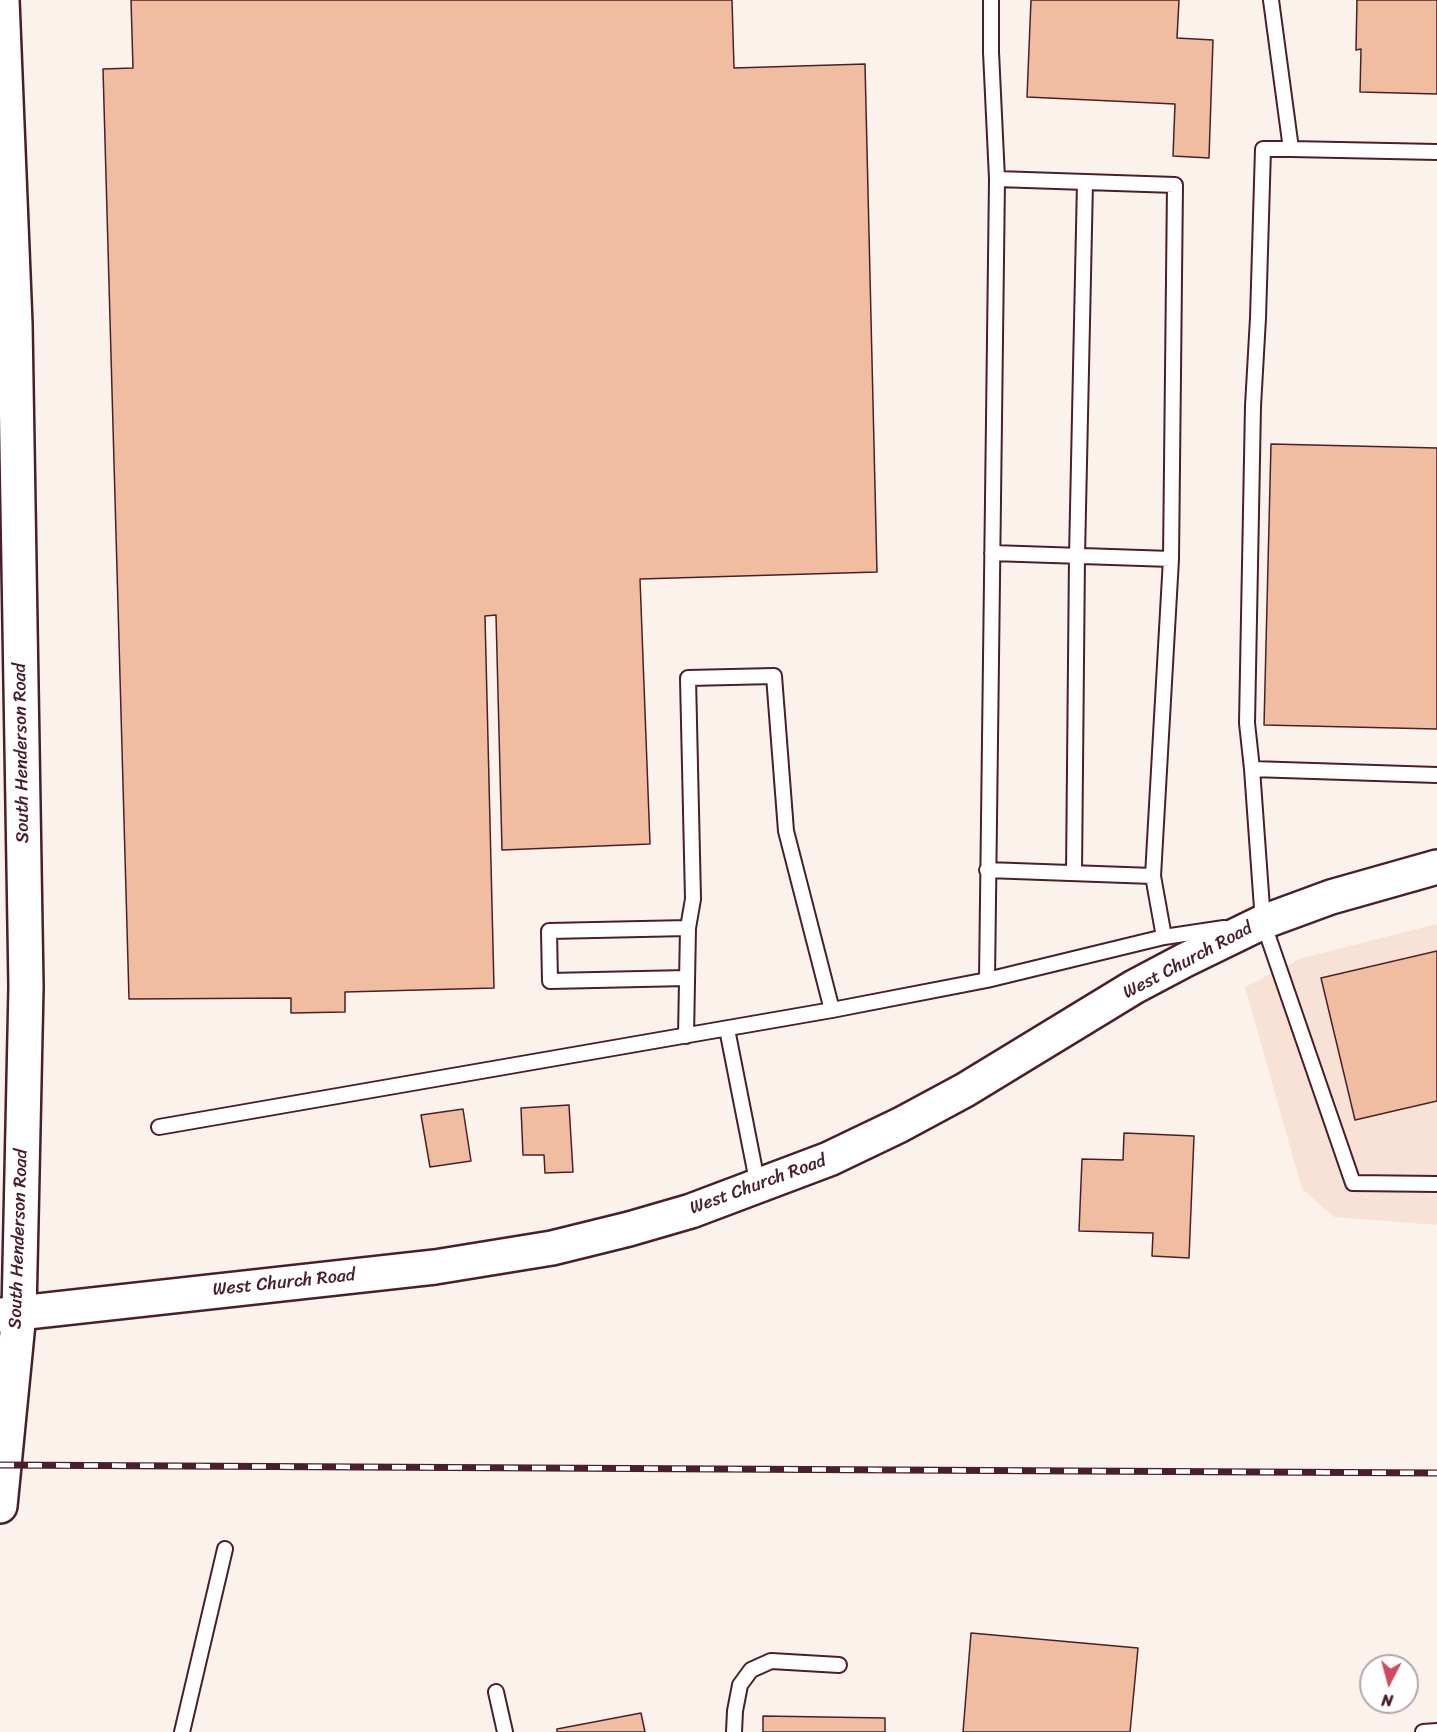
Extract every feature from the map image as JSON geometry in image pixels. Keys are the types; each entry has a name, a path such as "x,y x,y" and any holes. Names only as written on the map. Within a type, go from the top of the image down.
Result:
{"street":[{"name":"South Henderson Road","path":"0,1506 26,987 15,324 2,0"},
{"name":"West Church Road","path":"9,1314 435,1267 552,1248 691,1210 829,1160 900,1125 965,1090 1134,987 1263,922 1331,897 1437,867"}],"lane":[{"path":"987,980 998,179 991,52 991,0"},
{"path":"1271,0 1291,149"},
{"path":"1437,152 1263,149 1253,406 1247,711 1263,922 1353,1183 1437,1184"},
{"path":"998,179 1175,185 1171,560 1153,876 1164,937"},
{"path":"1074,873 1077,556 1085,182"},
{"path":"993,553 1171,560"},
{"path":"686,1036 688,928 693,898 688,678 774,676 786,831 832,1010"},
{"path":"1252,769 1437,775"},
{"path":"987,870 1153,876"},
{"path":"159,1127 832,1010 987,980 1164,937 1263,922"},
{"path":"687,978 550,981 549,931 688,928"},
{"path":"727,1029 758,1186"},
{"path":"182,1732 225,1549"},
{"path":"734,1732 740,1685 751,1670 771,1661 839,1665"},
{"path":"496,1692 504,1732"},
{"path":"1423,1732 1437,1731"}],"shaded area":[{"path":"1437,924 1437,1225 1334,1217 1302,1189 1245,987 1302,958"}],"building":[{"path":"131,0 732,0 734,68 865,64 877,572 640,579 650,844 502,850 496,615 485,616 494,988 345,992 345,1012 291,1013 291,998 129,999 103,69 133,68"},
{"path":"1031,0 1179,0 1177,38 1213,40 1209,158 1173,156 1175,104 1027,97"},
{"path":"1357,0 1437,0 1437,94 1360,92 1361,49 1356,50"},
{"path":"1271,444 1437,448 1437,729 1264,725"},
{"path":"1437,951 1437,1101 1355,1120 1321,978"},
{"path":"569,1105 573,1172 545,1173 544,1155 523,1155 521,1108"},
{"path":"463,1109 471,1161 430,1167 421,1115"},
{"path":"1124,1133 1194,1136 1189,1258 1152,1256 1153,1233 1079,1231 1082,1159 1123,1160"},
{"path":"971,1633 1138,1648 1130,1732 963,1732"},
{"path":"641,1713 645,1732 557,1732 557,1729"},
{"path":"763,1716 885,1718 885,1732 763,1732"}],"railway":[{"path":"0,1465 1437,1473"}]}
